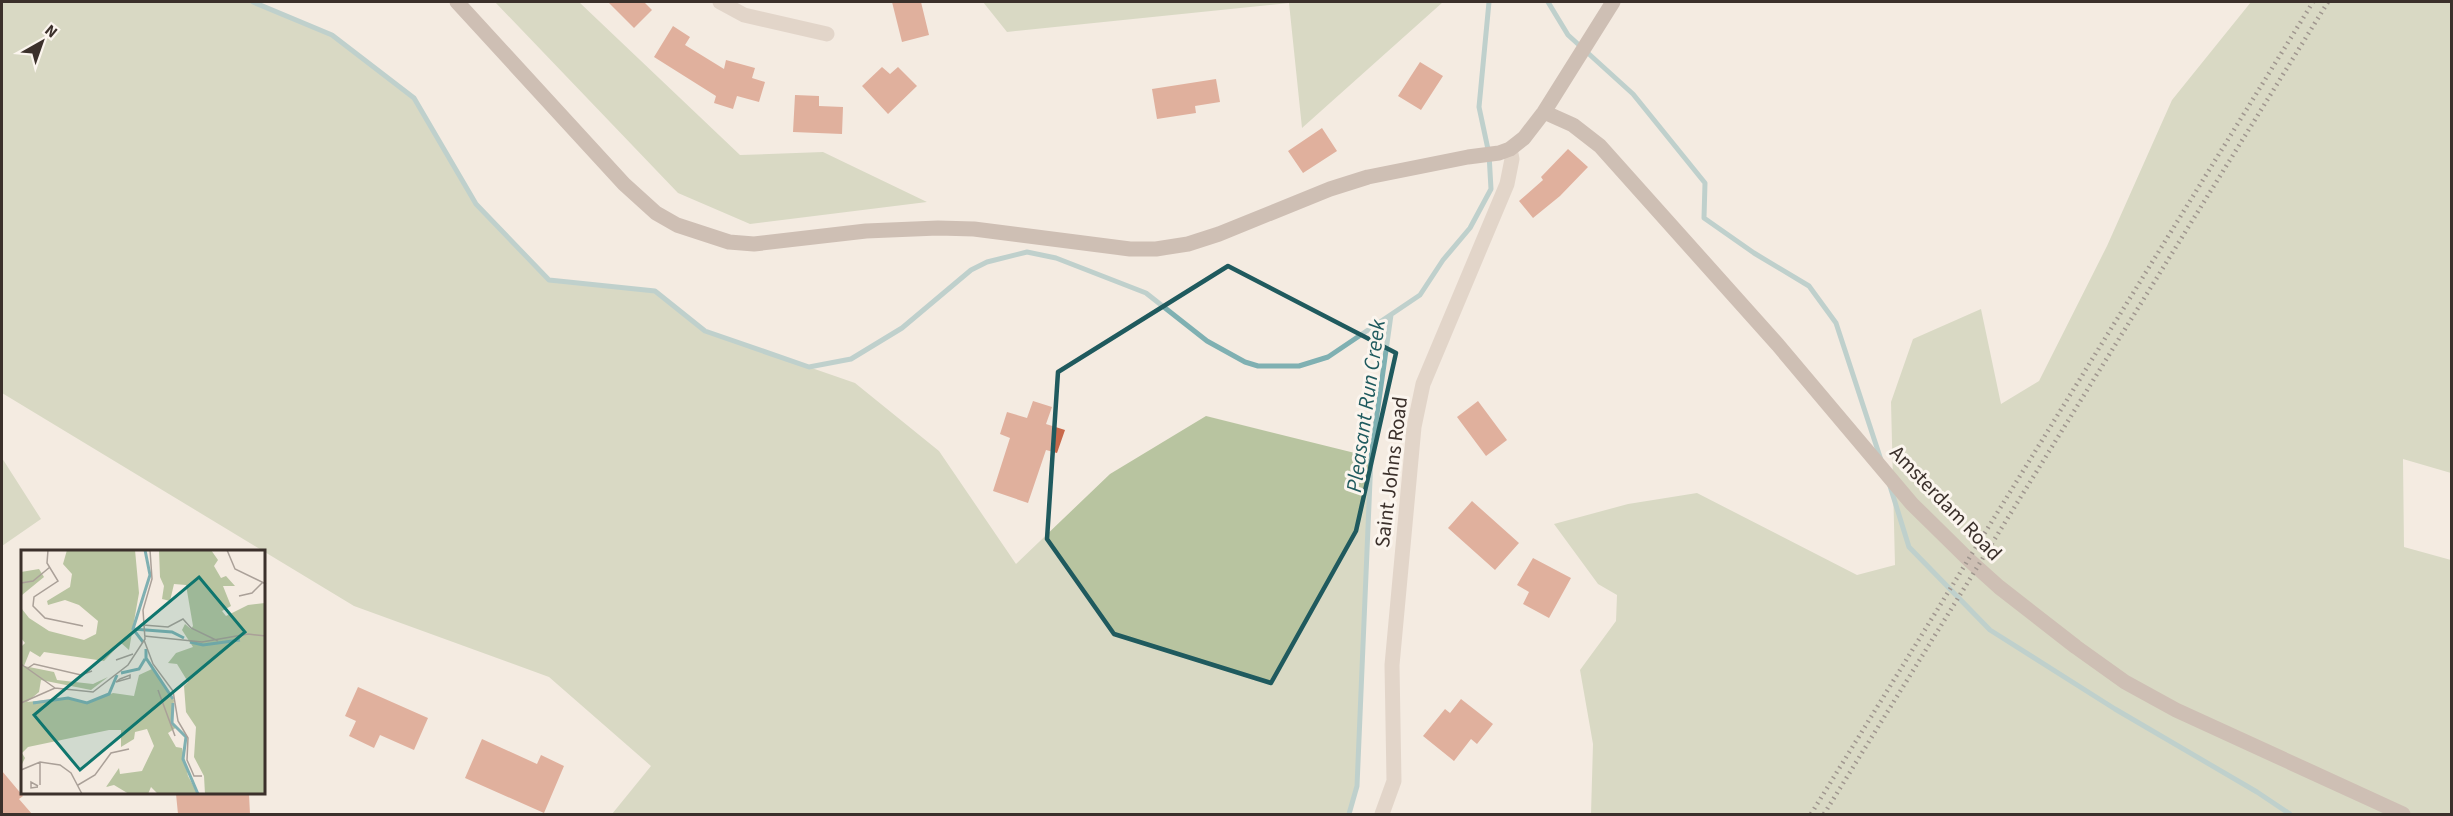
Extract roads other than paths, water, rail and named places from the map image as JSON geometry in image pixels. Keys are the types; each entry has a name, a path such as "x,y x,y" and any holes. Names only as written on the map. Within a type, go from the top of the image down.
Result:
{"street":[{"path":"457,2 624,184 656,213 677,225 729,242 754,244 782,243 866,231 938,228 974,229 1130,249 1156,249 1188,244 1219,234 1330,189 1368,177 1468,156 1505,151 1524,138 1544,112 1613,2"},
{"path":"720,2 744,15 827,34"},
{"name":"Amsterdam Road","path":"1544,112 1573,125 1600,146 1778,345 1912,504 1999,587 2125,682 2176,710 2403,814"},
{"name":"Saint Johns Road","path":"1382,814 1394,781 1392,665 1414,427 1423,384 1507,184 1512,159 1505,151"}],"waterway":[{"path":"253,2 332,35 414,98 476,204 549,280 655,291 705,331 809,367 851,359 902,328 971,270 987,262 1027,252 1056,258 1146,293 1207,341 1245,362 1258,366 1299,366 1328,357 1420,295 1443,260 1470,228 1491,189 1489,154 1479,107 1489,2"},
{"path":"1548,2 1568,35 1633,94 1705,183 1704,218 1754,253 1809,286 1836,323 1881,460"},
{"name":"Pleasant Run Creek","path":"1349,814 1357,786 1371,457 1391,315"},
{"path":"1890,486 1909,547 1990,630 2115,709 2257,792 2290,814"}],"railway":[{"path":"1811,814 2313,2"},
{"path":"1824,814 2328,2"}]}
